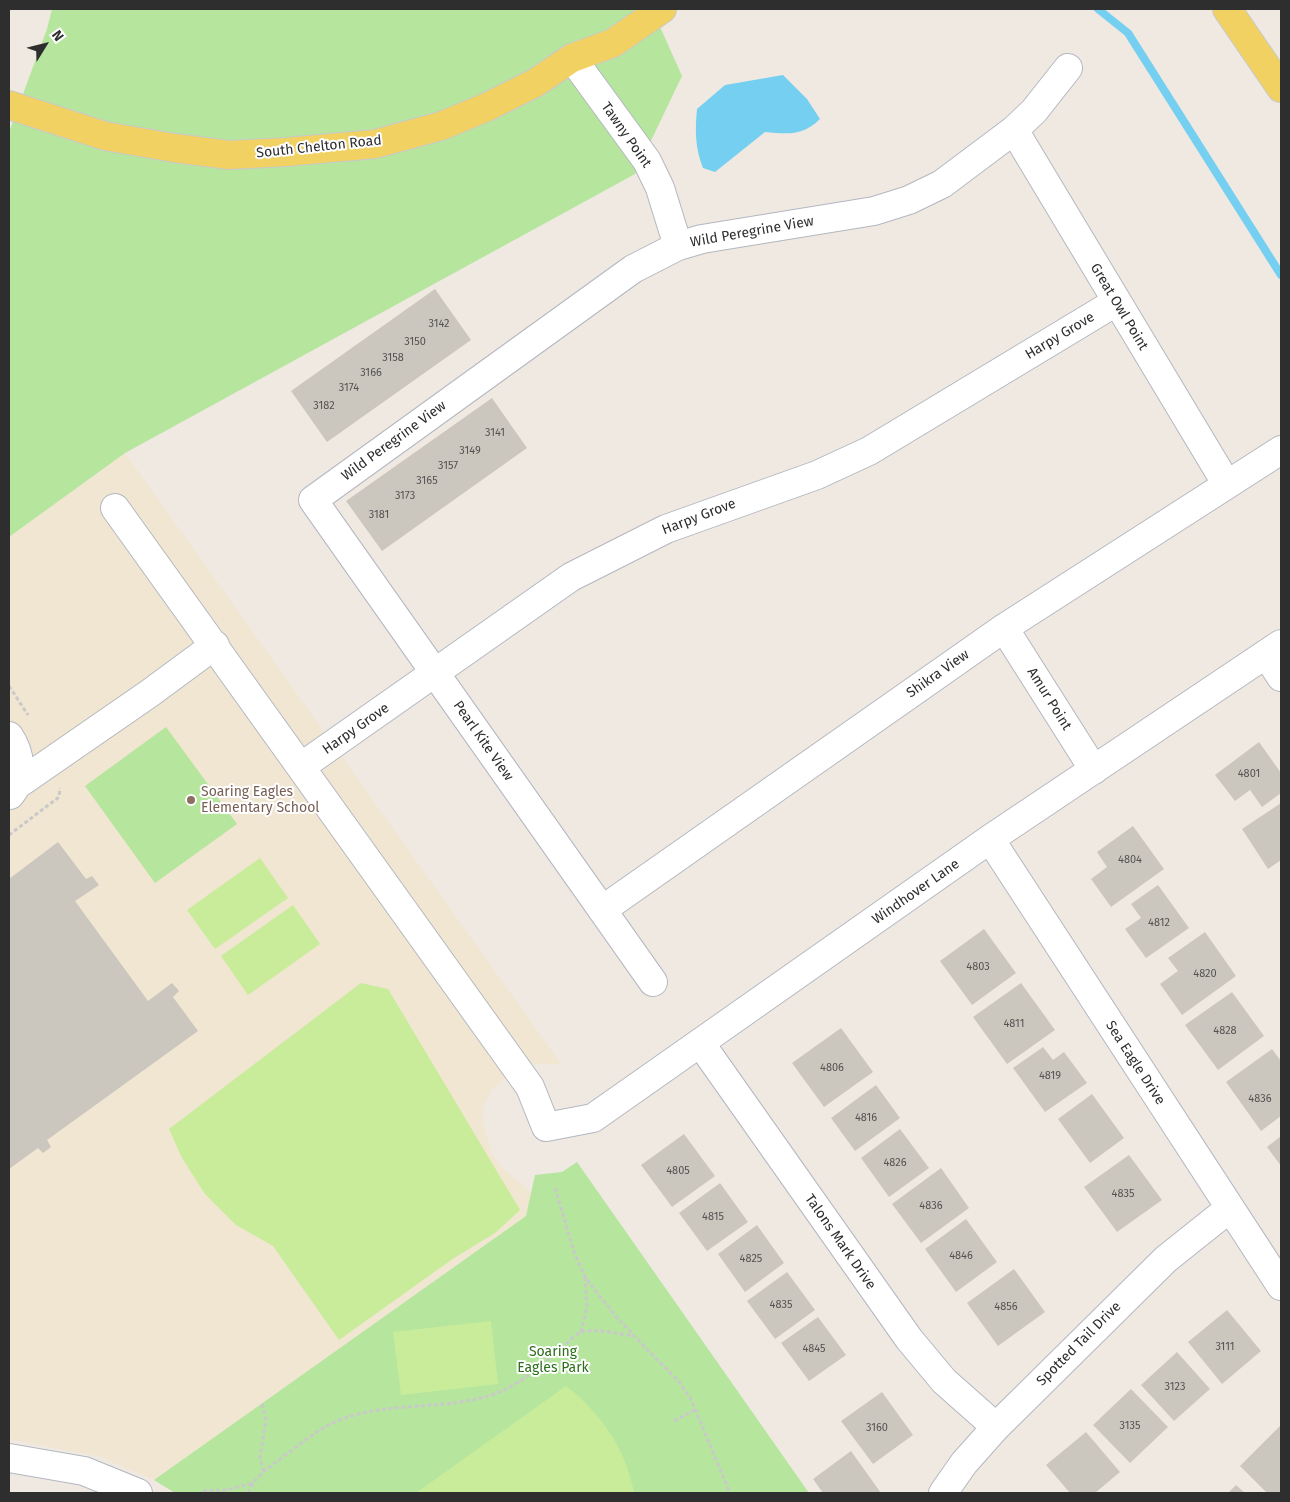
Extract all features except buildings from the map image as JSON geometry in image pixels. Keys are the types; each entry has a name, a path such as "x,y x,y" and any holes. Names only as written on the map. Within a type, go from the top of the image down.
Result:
{"main road":[{"path":"613,43 637,9"},
{"name":"South Chelton Road","path":"9,105 105,136 229,155 375,144 441,126 487,107 527,87 572,58 613,43 662,9"},
{"path":"1227,9 1281,87"}],"street":[{"name":"Tawny Point","path":"572,58 648,161 660,188 678,246"},
{"name":"Wild Peregrine View","path":"313,500 632,269 678,246 705,238 874,211 909,200 942,184 1014,130 1034,111 1068,68"},
{"name":"Great Owl Point","path":"1014,130 1226,484"},
{"name":"Harpy Grove","path":"302,766 571,577 666,529 817,475 869,451 1116,302"},
{"name":"Shikra View","path":"602,910 1004,628 1281,450"},
{"name":"Pearl Kite View","path":"313,500 653,982"},
{"path":"115,508 302,766"},
{"name":"Amur Point","path":"1004,628 1094,770"},
{"path":"12,791 215,645"},
{"path":"1274,649 1281,677"},
{"name":"Windhover Lane","path":"302,766 530,1087 546,1127 593,1118 701,1044 990,839 1274,649"},
{"path":"9,736 20,761 18,776 12,791"},
{"name":"Sea Eagle Drive","path":"990,839 1281,1286"},
{"name":"Talons Mark Drive","path":"701,1044 908,1339 944,1380 996,1427"},
{"name":"Spotted Tail Drive","path":"943,1493 964,1463 996,1427 1166,1259 1230,1208"},
{"path":"9,1458 84,1472 138,1493"}],"path":[{"path":"555,1188 574,1252 585,1278 617,1318 678,1381 690,1397 730,1493"},
{"path":"248,1493 252,1483 264,1472 318,1431 336,1421 387,1410 461,1402 504,1390 526,1376 581,1332 587,1307 585,1278"},
{"path":"581,1332 610,1332 634,1336"},
{"path":"262,1404 266,1420 260,1458 264,1472"},
{"path":"674,1421 695,1410"},
{"path":"203,1492 227,1490 252,1483"}],"shaded area":[{"name":"Soaring Eagles Elementary School","path":"125,453 561,1064 523,1064 493,1088 484,1105 482,1118 491,1152 500,1166 532,1193 526,1216 154,1480 101,1457 9,1439 9,537"}],"green space":[{"path":"52,9 652,9 682,76 635,174 125,453 9,537 9,132 47,29"},
{"path":"166,727 237,824 155,883 85,786"},
{"path":"260,858 288,898 215,949 187,910"},
{"path":"293,905 320,944 248,995 221,956"},
{"path":"361,983 388,989 520,1210 495,1233 454,1258 339,1340 273,1246 236,1225 205,1194 182,1158 169,1129"},
{"name":"Soaring Eagles Park","path":"577,1162 809,1493 175,1493 154,1480 526,1216 535,1175 562,1172"},
{"path":"491,1321 498,1384 401,1395 393,1332"},
{"path":"566,1386 590,1408 610,1433 625,1462 634,1493 416,1493"}],"water":[{"path":"783,75 807,99 820,119 814,125 795,133 765,132 715,172 703,168 696,139 697,109 725,85"}],"waterway":[{"path":"1098,9 1128,33 1281,275"}],"place":[{"name":"Soaring Eagles Elementary School","path":"191,800"}]}
